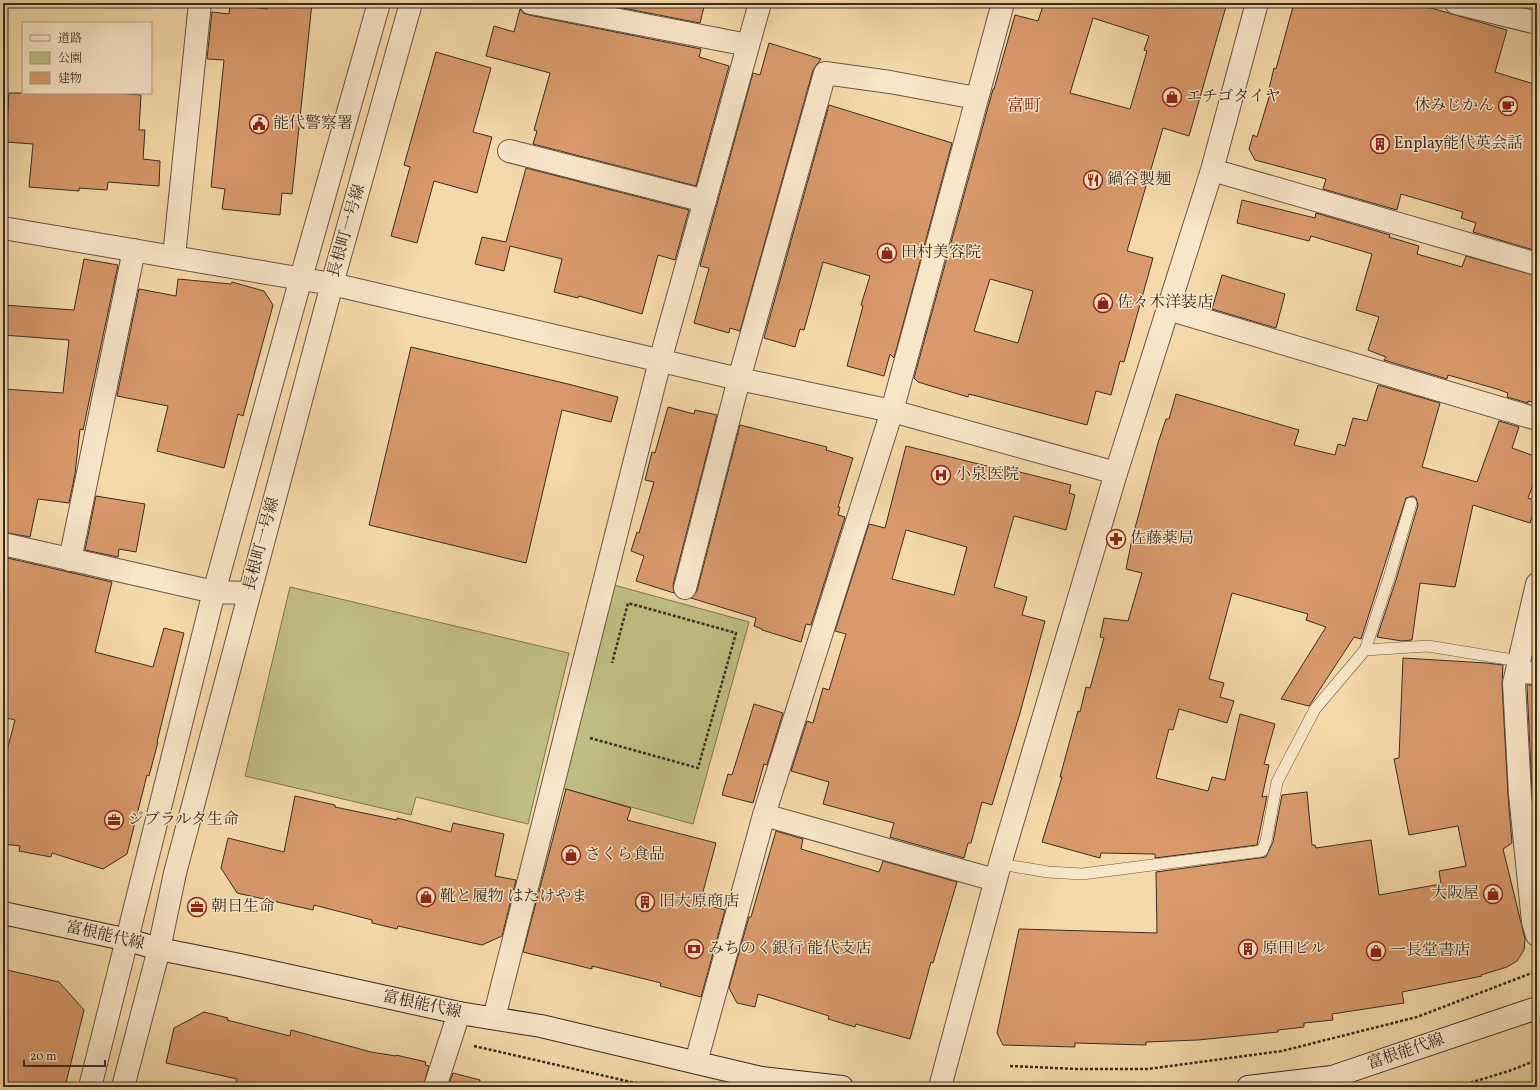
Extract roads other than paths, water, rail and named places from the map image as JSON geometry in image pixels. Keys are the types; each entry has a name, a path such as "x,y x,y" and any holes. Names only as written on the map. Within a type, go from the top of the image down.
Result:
{"street":[{"path":"174,256 200,3"},
{"path":"90,1087 214,592 379,3"},
{"name":"長根町一号線","path":"123,1087 159,949 175,872 249,593 332,284 411,3"},
{"path":"531,3 748,45"},
{"path":"494,1018 660,361 760,3"},
{"path":"696,1062 764,815 892,412 1003,3"},
{"path":"940,1087 997,872 1116,473 1212,170 1257,3"},
{"path":"1456,3 1537,23"},
{"path":"685,588 739,379 825,73 890,82 976,98"},
{"path":"509,151 705,201"},
{"path":"1212,170 1537,264"},
{"path":"3,228 332,284 660,361 892,412 1116,473"},
{"path":"70,560 134,250"},
{"path":"1168,309 1537,419"},
{"path":"3,544 214,592 249,593"},
{"path":"1537,584 1524,669 1514,683 1520,794 1533,922 1537,935"},
{"path":"764,815 997,872"},
{"name":"富根能代線","path":"3,913 128,940 159,949 240,965 459,1013 541,1026 696,1062 760,1082 842,1087"},
{"name":"富根能代線","path":"1248,1087 1332,1077 1537,1008"},
{"path":"435,1087 459,1013"}],"lane":[{"path":"997,872 1082,874 1262,851 1266,841 1276,782 1315,709 1365,650 1390,578 1411,503"},
{"path":"1365,650 1428,646 1524,669"}],"place":[{"name":"エチゴタイヤ","path":"1172,97"},
{"name":"休みじかん","path":"1508,106"},
{"name":"能代警察署","path":"259,124"},
{"name":"Enplay能代英会話","path":"1380,144"},
{"name":"鍋谷製麺","path":"1093,180"},
{"name":"田村美容院","path":"887,253"},
{"name":"佐々木洋装店","path":"1103,303"},
{"name":"小泉医院","path":"941,475"},
{"name":"佐藤薬局","path":"1116,539"},
{"name":"ジブラルタ生命","path":"114,820"},
{"name":"さくら食品","path":"571,855"},
{"name":"大阪屋","path":"1493,894"},
{"name":"靴と履物 はたけやま","path":"426,897"},
{"name":"旧大原商店","path":"645,902"},
{"name":"朝日生命","path":"197,907"},
{"name":"みちのく銀行 能代支店","path":"694,949"},
{"name":"原田ビル","path":"1248,949"},
{"name":"一長堂書店","path":"1376,951"}],"district":[{"name":"富町","path":"1024,106"}]}
